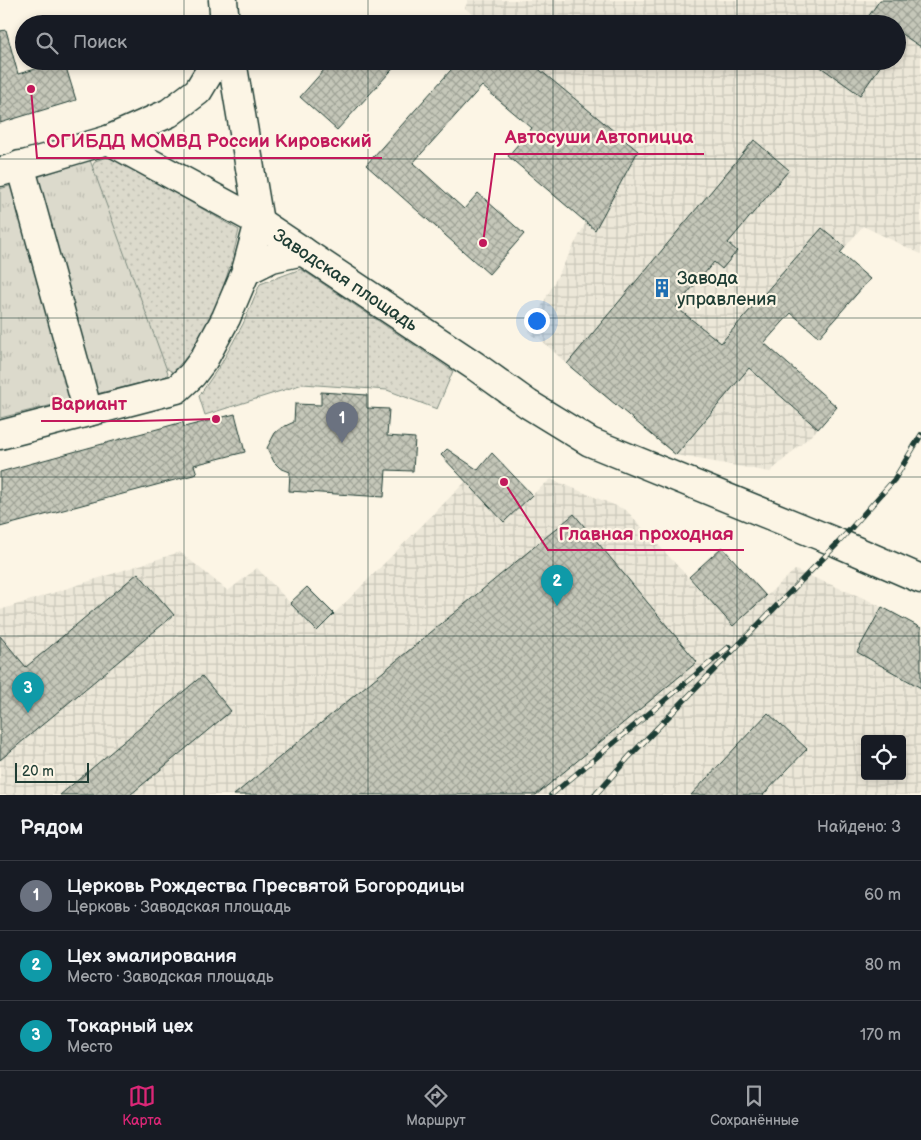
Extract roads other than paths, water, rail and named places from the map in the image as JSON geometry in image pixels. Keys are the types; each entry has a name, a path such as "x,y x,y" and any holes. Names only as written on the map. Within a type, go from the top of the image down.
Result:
{"street":[{"path":"0,434 88,412 10,168 108,140 169,113 198,91 211,70"},
{"path":"234,70 259,222"},
{"path":"108,140 259,222"},
{"name":"Заводская площадь","path":"88,412 177,389 192,375 204,359 226,318 246,271 259,222 475,366 528,404 590,442 838,543 921,579"},
{"path":"246,271 272,258 303,252"}],"railway":[{"path":"595,795 629,757 838,543 894,480 921,435"},
{"path":"551,795 729,647"}],"place":[{"name":"ОГИБДД МОМВД России Кировский","path":"31,89"},
{"name":"Автосуши Автопицца","path":"483,243"},
{"name":"Завода управления","path":"662,288"},
{"name":"Вариант","path":"216,419"},
{"name":"Церковь Рождества Пресвятой Богородицы","path":"342,443"},
{"name":"Главная проходная","path":"504,482"},
{"name":"Цех эмалирования","path":"557,606"},
{"name":"Токарный цех","path":"28,713"}]}
